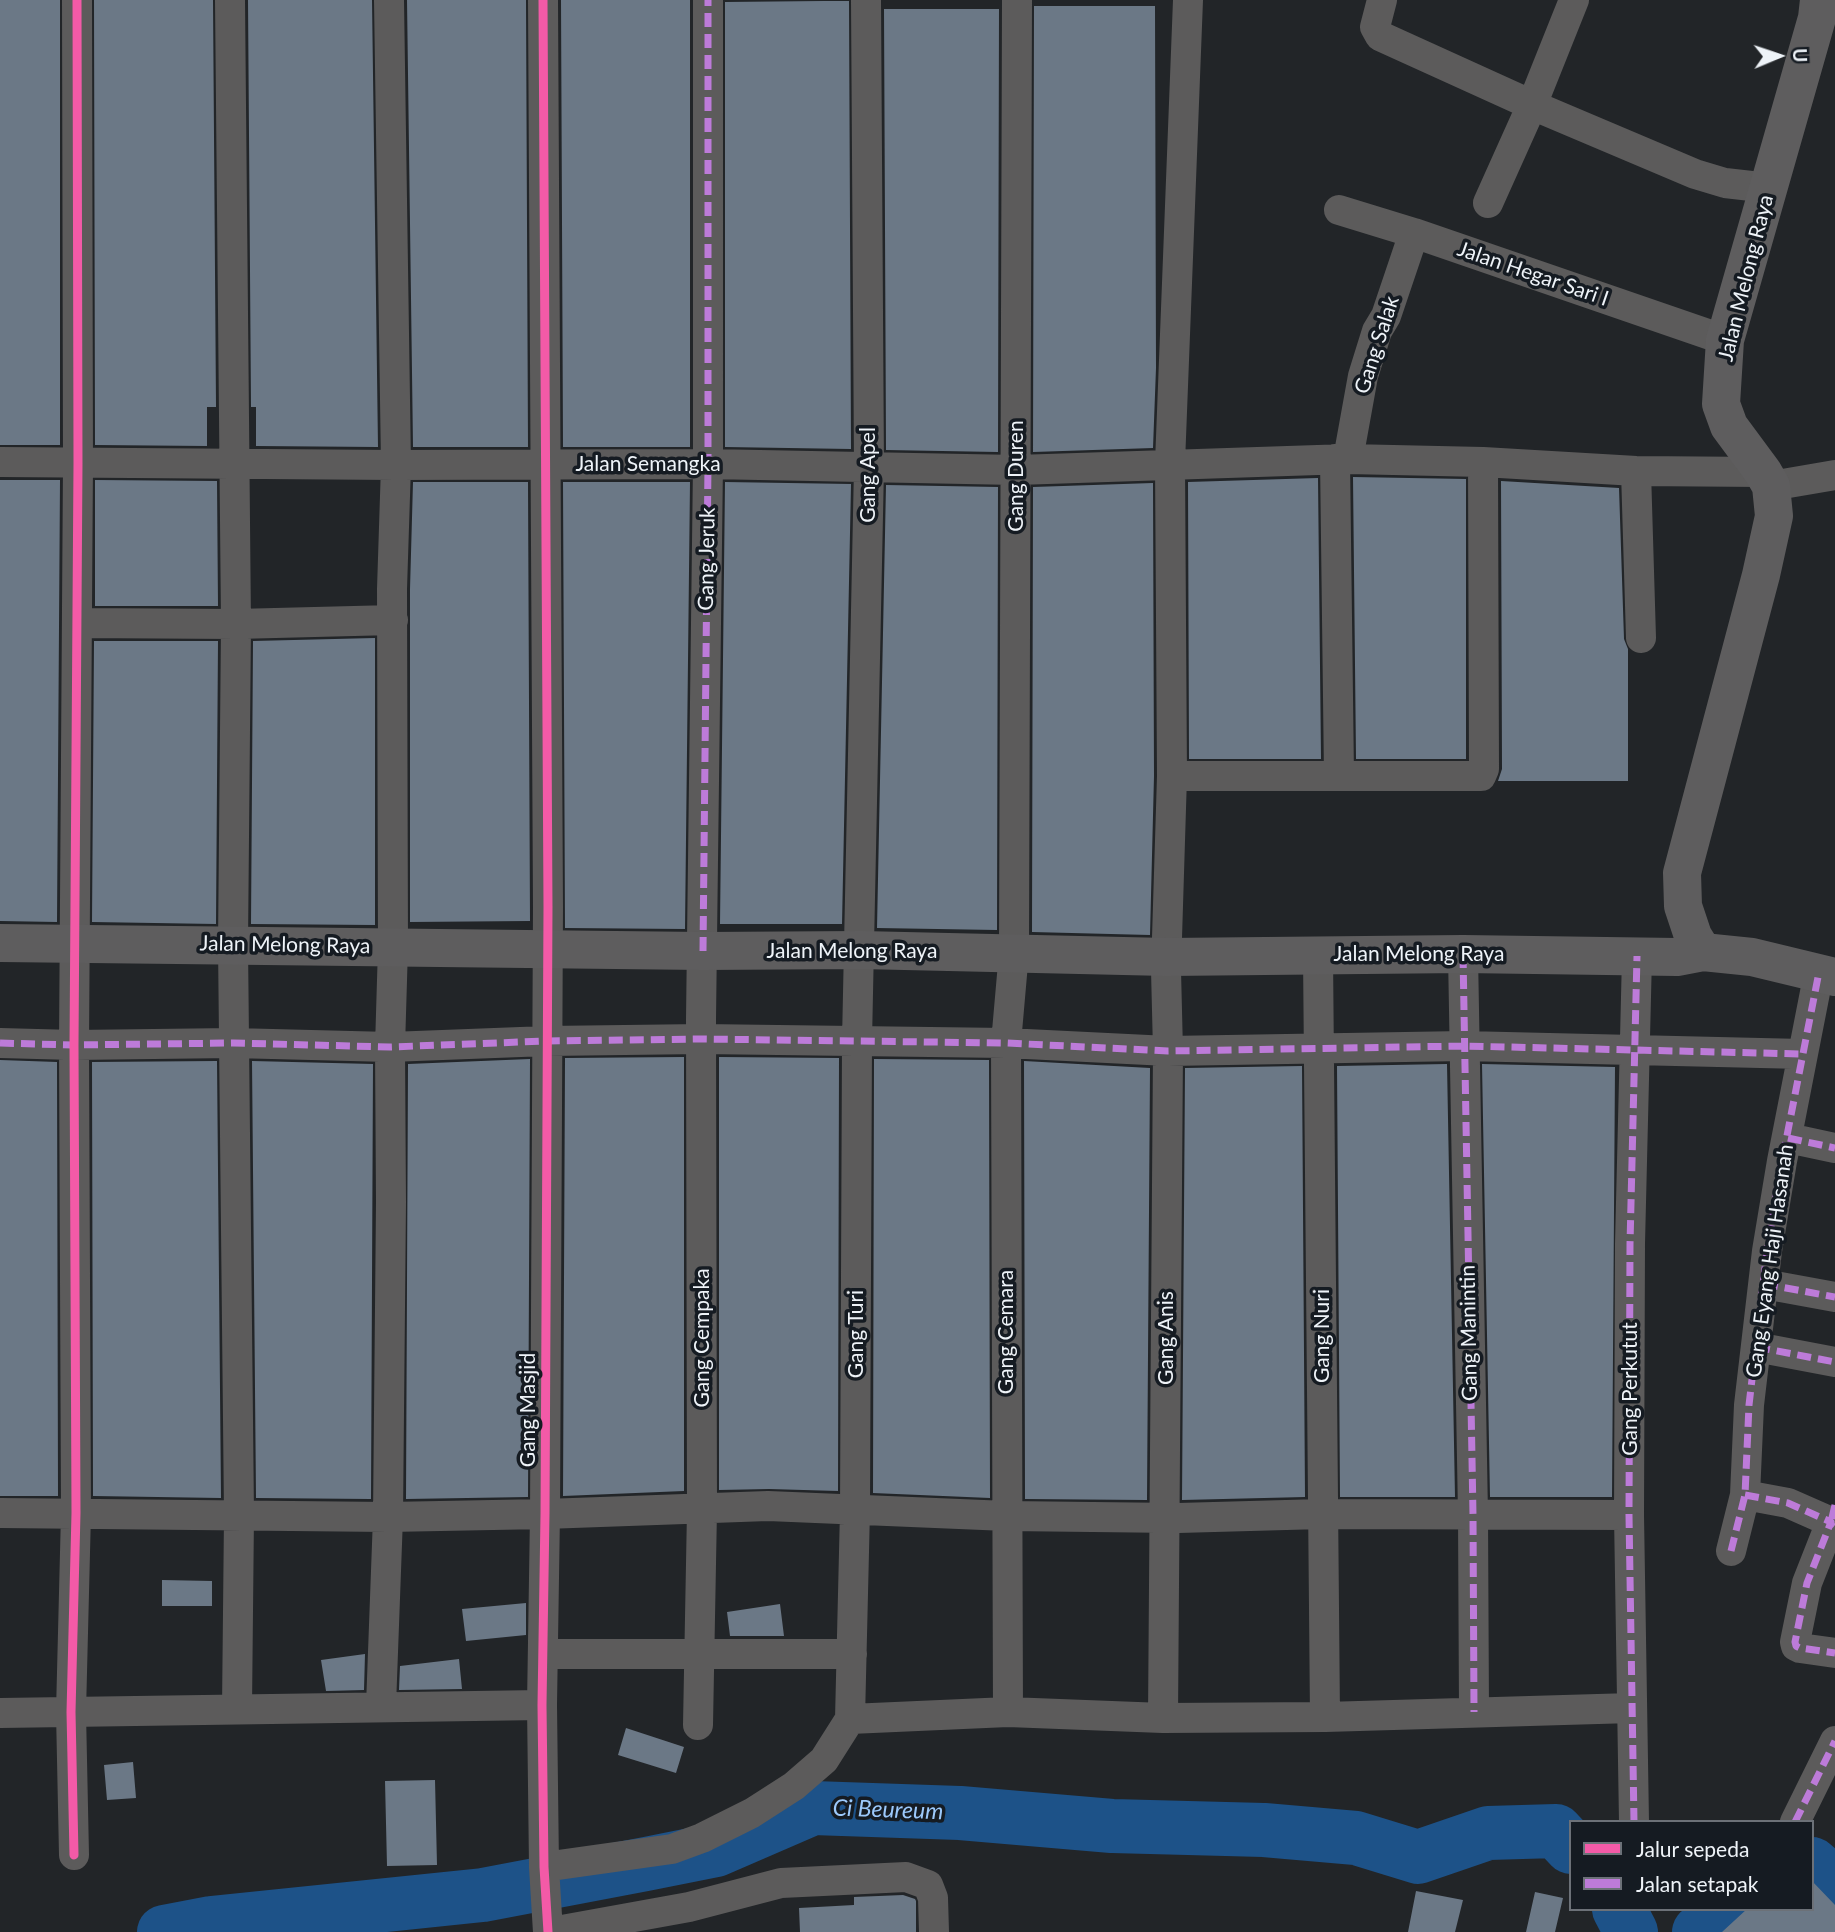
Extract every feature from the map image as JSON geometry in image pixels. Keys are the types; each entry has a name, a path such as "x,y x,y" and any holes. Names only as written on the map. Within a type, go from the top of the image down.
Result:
{"main road":[{"name":"Jalan Melong Raya","path":"1767,479 1730,426 1721,404 1726,340 1817,18 1819,0"},
{"path":"1703,952 1693,936 1683,906 1682,873 1774,516 1767,479"},
{"name":"Jalan Melong Raya","path":"0,943 861,950 1167,957 1463,954 1677,957 1703,952 1752,957 1827,974"}],"street":[{"path":"74,1855 71,1712 76,1513 74,1045 78,463 77,0"},
{"path":"230,0 236,624 233,1043 239,1515 237,1708"},
{"path":"381,1706 388,1517 396,465 389,0"},
{"name":"Gang Masjid","path":"542,0 548,948 542,1705 544,1870 548,1928"},
{"name":"Gang Jeruk","path":"703,950 708,464 708,0"},
{"name":"Gang Apel","path":"861,950 869,467 866,0"},
{"name":"Gang Duren","path":"1014,952 1017,0"},
{"name":"Gang Anis","path":"1163,1718 1167,957 1172,776 1170,463 1188,0"},
{"path":"1382,0 1375,27 1380,36 1532,105 1695,174 1724,183 1769,188"},
{"path":"1488,203 1532,105 1574,0"},
{"name":"Jalan Hegar Sari I","path":"1339,210 1726,340"},
{"name":"Gang Salak","path":"1339,776 1342,459 1377,331 1386,316 1414,233"},
{"name":"Jalan Semangka","path":"0,462 708,464 1017,470 1342,459 1483,463 1767,479 1835,475"},
{"path":"1172,776 1477,777 1483,773 1483,463"},
{"path":"1636,471 1641,638"},
{"path":"77,623 236,624 393,620"},
{"name":"Gang Cempaka","path":"698,1725 702,1510 703,950"},
{"name":"Gang Turi","path":"850,1719 855,1510 857,1041 861,950"},
{"name":"Gang Cemara","path":"1008,1712 1006,1042 1014,952"},
{"name":"Gang Manintin","path":"1463,954 1474,1712"},
{"name":"Gang Nuri","path":"1318,955 1325,1717"},
{"name":"Gang Perkutut","path":"1634,1820 1629,1515 1630,1258 1637,956"},
{"name":"Gang Eyang Haji Hasanah","path":"1731,1551 1745,1495 1749,1405 1771,1224 1803,1054 1827,974"},
{"path":"0,1043 390,1046 702,1039 1006,1042 1168,1051 1464,1046 1803,1054"},
{"path":"1788,1138 1835,1148"},
{"path":"1764,1284 1835,1297"},
{"path":"1756,1347 1835,1362"},
{"path":"1745,1495 1788,1503 1834,1517 1807,1583 1795,1642 1800,1648 1835,1653"},
{"path":"0,1513 388,1517 768,1506 1007,1516 1629,1515"},
{"path":"543,1654 852,1654"},
{"path":"0,1713 542,1705"},
{"path":"544,1870 672,1849 702,1838 752,1813 794,1786 824,1760 850,1719 1008,1712 1163,1718 1325,1717 1632,1708"},
{"path":"1796,1820 1835,1741"},
{"path":"548,1928 689,1907 780,1883 906,1877 928,1885 933,1898 934,1932"}],"building":[{"path":"0,0 60,0 60,445 0,445"},
{"path":"94,0 213,0 216,407 207,407 207,446 95,445"},
{"path":"248,0 372,0 378,447 256,446 256,407 251,407"},
{"path":"407,0 526,0 528,447 413,447"},
{"path":"561,0 690,0 690,447 563,447"},
{"path":"849,1 851,449 725,447 725,2"},
{"path":"1034,6 1155,6 1156,368 1153,448 1033,452"},
{"path":"884,9 999,9 998,452 886,450"},
{"path":"1353,477 1466,479 1466,759 1356,759"},
{"path":"1318,478 1321,759 1189,759 1188,482"},
{"path":"0,480 60,480 57,922 0,921"},
{"path":"95,480 217,481 218,606 95,606"},
{"path":"1501,481 1619,488 1624,639 1628,649 1628,781 1498,781 1502,769"},
{"path":"413,482 528,482 530,921 410,922 410,589"},
{"path":"563,482 690,482 685,929 565,928"},
{"path":"725,482 851,484 842,924 720,924"},
{"path":"1153,483 1154,776 1150,935 1032,932 1033,487"},
{"path":"886,485 998,487 997,930 877,928"},
{"path":"375,638 375,925 251,924 253,641"},
{"path":"94,641 218,641 216,924 92,922"},
{"path":"684,1057 684,1491 563,1496 565,1058"},
{"path":"719,1057 839,1058 838,1491 719,1490"},
{"path":"530,1059 528,1497 406,1499 408,1064"},
{"path":"874,1059 989,1060 990,1498 873,1493"},
{"path":"0,1060 57,1062 58,1496 0,1496"},
{"path":"217,1061 221,1498 93,1496 92,1062"},
{"path":"252,1061 373,1064 371,1499 256,1498"},
{"path":"1024,1061 1150,1068 1147,1500 1025,1499"},
{"path":"1447,1064 1455,1497 1340,1497 1337,1066"},
{"path":"1482,1064 1615,1067 1612,1497 1490,1497"},
{"path":"1302,1066 1305,1497 1182,1500 1185,1068"},
{"path":"162,1580 212,1581 212,1606 162,1606"},
{"path":"526,1603 526,1635 466,1641 462,1609"},
{"path":"780,1604 784,1636 730,1636 727,1612"},
{"path":"365,1654 364,1690 326,1691 321,1660"},
{"path":"459,1659 462,1689 399,1690 400,1666"},
{"path":"626,1728 684,1747 676,1773 618,1755"},
{"path":"133,1762 136,1798 107,1800 104,1765"},
{"path":"435,1780 437,1865 387,1866 385,1781"},
{"path":"1814,1883 1835,1905 1835,1932 1722,1932 1745,1911 1814,1911"},
{"path":"1416,1891 1463,1900 1455,1932 1408,1932"},
{"path":"1535,1892 1563,1898 1555,1932 1526,1932"},
{"path":"903,1895 916,1901 916,1932 800,1932 799,1908 854,1905 854,1897"}],"waterway":[{"name":"Ci Beureum","path":"164,1932 211,1923 483,1895 646,1864 716,1850 813,1808 960,1813 1112,1826 1264,1830 1356,1838 1418,1857 1488,1833 1556,1831 1569,1845"},
{"name":"Ci Beureum","path":"1814,1866 1835,1884"},
{"name":"Ci Beureum","path":"1620,1911 1631,1932"},
{"name":"Ci Beureum","path":"1699,1932 1724,1911"}],"marked path":[{"path":"703,951 708,464 708,0"},
{"path":"1463,954 1474,1712"},
{"path":"1634,1820 1629,1515 1630,1244 1637,956"},
{"path":"1731,1551 1745,1495 1749,1405 1767,1251 1819,972"},
{"path":"0,1043 233,1043 390,1047 702,1039 1006,1043 1168,1051 1464,1046 1803,1054"},
{"path":"1788,1138 1835,1148"},
{"path":"1764,1284 1835,1297"},
{"path":"1756,1347 1835,1362"},
{"path":"1745,1495 1788,1503 1831,1522 1807,1583 1795,1642 1800,1648 1835,1653"},
{"path":"1835,1505 1831,1522 1835,1525"},
{"path":"1796,1820 1835,1741"}],"cycle path":[{"path":"74,1855 71,1712 76,1513 74,1045 78,463 77,0"},
{"path":"543,0 548,906 542,1705 544,1867 548,1932"}]}
